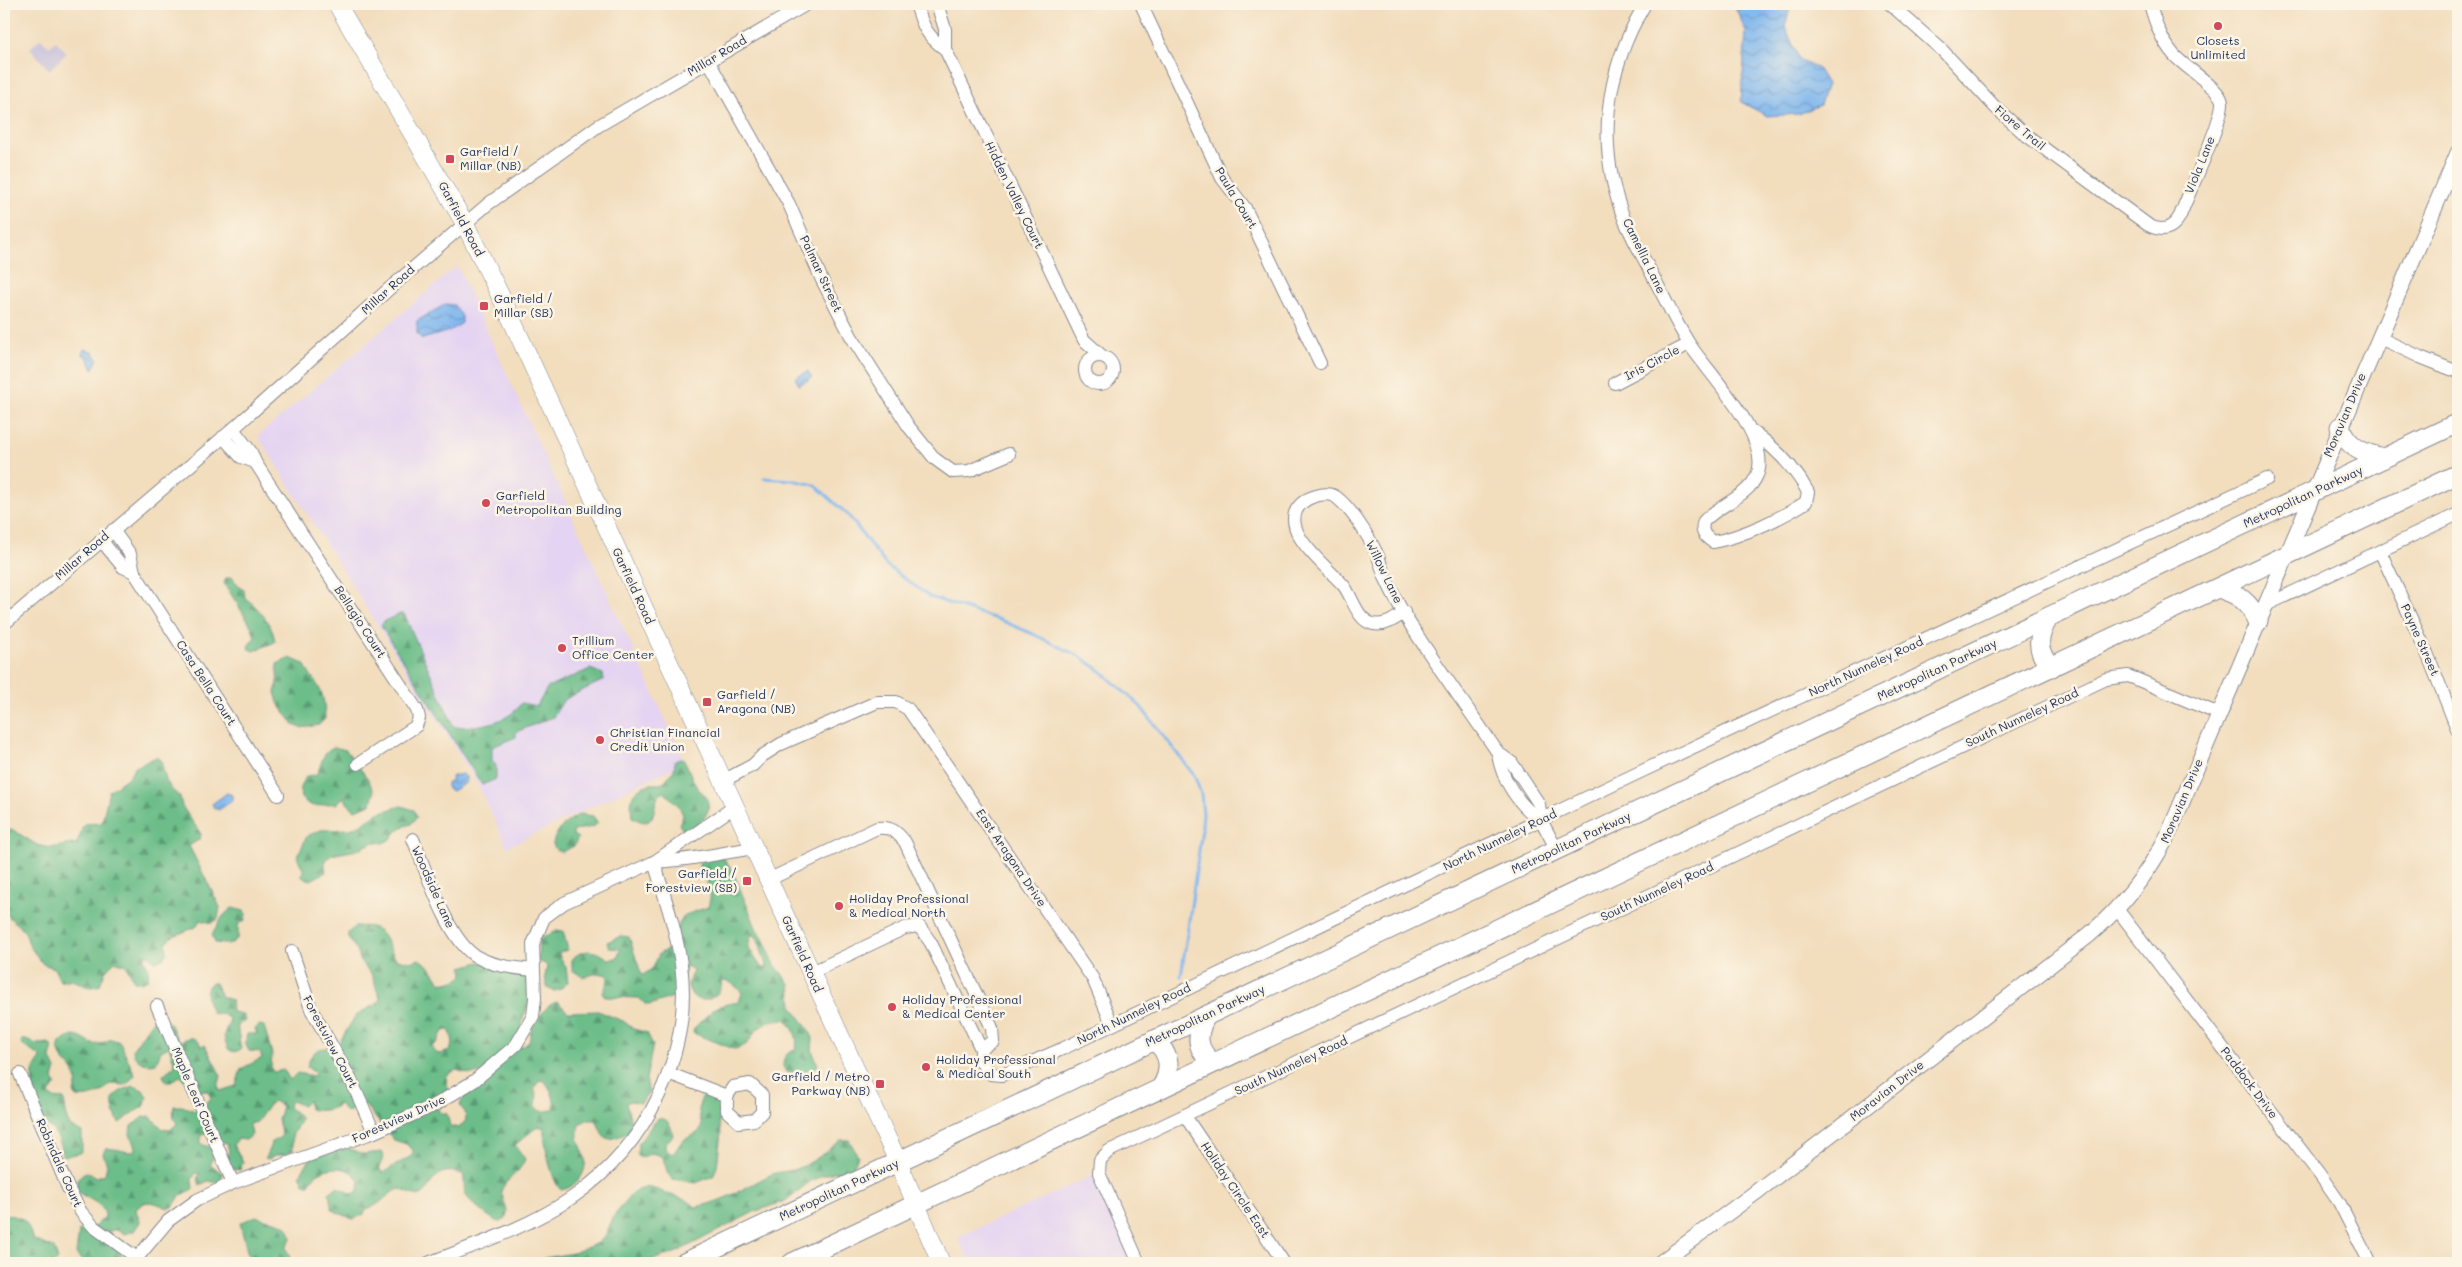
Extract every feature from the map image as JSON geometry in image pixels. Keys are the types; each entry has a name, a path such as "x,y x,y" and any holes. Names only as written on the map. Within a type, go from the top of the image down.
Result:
{"main road":[{"name":"Garfield Road","path":"337,4 464,222 504,302 898,1162 941,1263"},
{"name":"Metropolitan Parkway","path":"684,1263 2458,423"},
{"path":"2340,427 2346,439 2358,450 2384,458"},
{"path":"792,1263 2458,474"},
{"path":"2218,588 2243,598 2251,607 2262,614"},
{"path":"2049,617 2042,629 2038,643 2042,656 2052,667"},
{"path":"1206,1016 1200,1027 1198,1042 1204,1054 1214,1063"},
{"path":"1154,1040 1165,1051 1168,1059 1168,1073 1161,1088"},
{"path":"710,1263 799,1222 818,1199"}],"street":[{"name":"Millar Road","path":"4,624 223,438 464,222 571,144 807,4"},
{"name":"Hidden Valley Court","path":"916,4 924,28 931,38 945,49"},
{"name":"Hidden Valley Court","path":"937,4 945,29 945,49 1084,340 1087,378 1095,383 1104,383 1111,378 1114,369 1110,360 1102,356 1084,340"},
{"name":"Paula Court","path":"1141,4 1222,178 1244,208 1320,364"},
{"name":"Camellia Lane","path":"1645,4 1631,30 1613,78 1608,121 1609,152 1625,220 1689,344 1752,431 1760,452 1757,475 1741,495 1704,521 1702,527 1704,536 1713,542 1726,540 1792,511 1806,502 1808,492 1803,482 1771,445 1752,431"},
{"name":"Fiore Trail","path":"1890,4 1942,50 1995,107 2026,135 2148,225 2158,230 2168,229"},
{"name":"Viola Lane","path":"2150,4 2163,40 2183,65 2218,91 2221,97 2222,109 2180,216 2176,223 2168,229"},
{"name":"Palmar Street","path":"709,62 789,204 822,280 851,336 909,427 935,459 953,472 969,471 1009,454"},
{"name":"Moravian Drive","path":"1660,1263 2089,935 2117,909 2141,881 2160,851 2458,153"},
{"path":"2380,338 2458,372"},
{"name":"Iris Circle","path":"1615,382 1689,344"},
{"path":"1086,364 1093,357 1102,356"},
{"name":"Bellagio Court","path":"233,429 251,452 255,462 417,710 419,718 416,726 358,764"},
{"name":"Bellagio Court","path":"223,438 241,457 255,462"},
{"name":"North Nunneley Road","path":"810,973 905,928 919,926 931,943 981,1049 981,1062 991,1074 1002,1075 2266,479"},
{"name":"Willow Lane","path":"1404,612 1395,619 1382,624 1373,624 1362,618 1344,587 1305,546 1296,528 1296,510 1302,503 1315,496 1328,494 1335,496 1346,506 1376,550 1385,576 1412,627 1498,753 1512,763 1539,804 1541,820 1557,850"},
{"path":"2262,614 2380,551 2458,514"},
{"name":"Casa Bella Court","path":"113,530 130,554 134,572 278,795"},
{"name":"Casa Bella Court","path":"101,540 123,567 134,572"},
{"name":"Payne Street","path":"2380,551 2427,653 2458,731"},
{"name":"South Nunneley Road","path":"1140,1263 1099,1172 1100,1160 1109,1151 2106,679 2128,676 2219,714"},
{"name":"East Aragona Drive","path":"723,781 747,768 781,744 877,702 896,702 908,709 1093,979 1112,1024"},
{"name":"Forestview Drive","path":"136,1261 168,1221 180,1210 233,1183 374,1132 456,1093 497,1062 516,1045 533,1016 536,998 533,944 544,918 551,912 654,862 734,807"},
{"path":"768,880 878,828 892,829 905,842 992,1028 993,1041 981,1049"},
{"name":"Woodside Lane","path":"412,839 452,930 466,949 477,957 503,966 533,970"},
{"name":"Forestview Drive","path":"654,862 680,861 754,848"},
{"path":"428,1263 522,1226 573,1197 595,1180 632,1140 650,1112 668,1073 681,1022 681,966 676,940 654,862"},
{"name":"Paddock Drive","path":"2117,909 2325,1182 2339,1202 2370,1263"},
{"name":"Forestview Court","path":"292,951 311,1009 351,1080 374,1132"},
{"name":"Maple Leaf Court","path":"157,1006 233,1183"},
{"path":"668,1073 726,1096"},
{"name":"Robindale Court","path":"20,1074 68,1188 82,1212 94,1227 136,1261"},
{"name":"Holiday Circle East","path":"1185,1116 1284,1263"}],"shaded area":[{"path":"41,38 49,47 56,41 67,53 49,70 30,48"},
{"path":"457,266 685,762 507,847 477,783 258,436"},
{"path":"1094,1175 1133,1263 970,1263 958,1237"}],"green space":[{"path":"232,577 239,587 244,590 245,598 260,611 268,623 275,642 254,651 249,649 248,646 255,637 251,626 224,583 226,578"},
{"path":"404,614 406,618 454,727 481,725 500,720 509,716 521,703 537,706 547,688 590,669 603,674 604,680 563,701 553,717 516,732 516,737 492,747 492,760 496,766 496,779 482,785 381,626 384,621"},
{"path":"290,658 304,664 322,694 325,719 319,725 301,728 294,725 278,703 275,692 278,683 277,664"},
{"path":"334,747 346,750 368,779 374,792 371,804 355,810 344,797 336,804 318,806 311,805 301,798 300,790 306,776 316,775 324,756"},
{"path":"156,757 161,761 166,780 171,789 180,797 182,806 201,834 200,839 189,846 220,907 218,919 212,923 200,920 196,927 171,937 166,943 167,953 163,959 155,961 147,954 144,960 149,968 148,979 141,982 134,981 126,965 115,961 105,971 100,985 89,987 72,980 60,981 54,968 43,964 30,947 25,932 4,912 4,831 13,830 37,845 50,848 77,843 84,824 102,823 109,791 130,776 134,768"},
{"path":"684,760 696,786 706,797 708,809 703,819 685,834 679,824 683,815 679,806 664,792 658,796 652,818 649,821 640,821 632,817 631,805 635,792 644,786 663,783 674,770 675,761"},
{"path":"401,806 414,810 417,817 411,824 402,827 396,832 391,839 383,843 374,842 357,850 331,855 325,862 326,872 311,880 302,877 303,869 297,857 307,836 321,830 350,829 378,813"},
{"path":"580,814 593,816 598,823 592,827 573,832 573,835 578,838 574,846 562,852 556,850 553,844 556,834 567,822"},
{"path":"721,854 734,874 757,930 761,934 775,965 790,984 792,1006 813,1038 812,1050 818,1065 805,1074 789,1074 783,1067 784,1058 795,1050 797,1042 791,1025 785,1019 761,1026 745,1045 734,1049 693,1033 696,1026 715,1009 721,1005 739,1002 742,993 730,982 722,982 721,988 713,997 702,1000 697,999 692,995 688,986 693,970 686,965 679,991 673,997 650,1005 645,1004 639,998 605,997 603,993 608,981 607,975 598,973 583,977 572,970 572,960 580,953 590,951 608,959 617,958 621,949 610,948 607,942 621,936 629,937 643,975 653,968 659,954 674,946 679,924 685,915 708,907 710,899 709,887 702,875 699,864 704,859","holes":["751,935 756,936 758,940 767,968 761,966 748,948"]},
{"path":"232,908 244,911 246,914 245,920 238,925 238,938 230,944 215,943 212,935 223,916"},
{"path":"365,926 378,930 396,959 411,962 419,959 430,967 440,982 455,981 463,975 462,967 479,962 527,974 531,1000 523,1017 520,1048 528,1043 530,1033 542,1013 558,1002 568,1012 598,1011 623,1021 634,1029 647,1033 653,1045 646,1079 649,1093 641,1103 631,1101 626,1103 632,1125 627,1134 610,1139 604,1137 596,1120 587,1120 579,1124 579,1142 585,1159 584,1170 575,1184 561,1190 554,1179 549,1161 544,1128 538,1126 515,1145 525,1159 520,1169 506,1182 501,1191 507,1211 506,1219 500,1222 487,1215 468,1198 463,1174 451,1172 442,1173 436,1177 421,1195 413,1195 400,1189 375,1206 366,1209 364,1214 353,1219 332,1210 329,1193 337,1187 353,1194 357,1192 360,1184 357,1178 348,1171 337,1168 325,1170 317,1174 308,1185 304,1184 300,1174 311,1158 347,1148 363,1154 382,1152 384,1156 379,1167 382,1173 413,1155 413,1150 406,1144 394,1140 345,1081 341,1086 344,1097 351,1096 354,1103 351,1111 346,1112 340,1104 333,1108 317,1110 309,1109 308,1100 303,1106 292,1101 289,1103 288,1108 301,1119 292,1136 293,1150 283,1155 275,1155 269,1159 265,1158 272,1142 282,1136 278,1120 282,1106 274,1101 257,1122 250,1124 252,1135 246,1140 238,1139 233,1145 243,1162 240,1170 233,1169 226,1160 229,1151 227,1144 206,1133 201,1135 201,1144 212,1148 214,1155 210,1164 223,1174 219,1183 208,1181 200,1185 197,1179 200,1173 196,1173 192,1179 193,1189 180,1196 173,1207 168,1208 147,1202 136,1210 140,1222 134,1231 125,1234 117,1229 109,1231 126,1263 103,1263 97,1259 83,1262 76,1254 79,1231 95,1226 105,1217 99,1205 77,1191 79,1177 86,1172 97,1177 105,1174 107,1165 103,1154 105,1149 134,1151 135,1147 130,1134 131,1126 144,1117 150,1116 163,1129 170,1130 177,1124 173,1115 174,1106 182,1106 198,1112 211,1098 208,1091 196,1091 180,1076 171,1082 166,1082 163,1075 175,1065 169,1047 161,1051 156,1063 140,1062 135,1057 133,1049 150,1024 153,1021 170,1023 179,1042 194,1038 201,1046 205,1045 221,1076 218,1087 220,1091 236,1086 241,1069 262,1058 260,1052 249,1051 245,1043 247,1034 257,1034 255,1029 259,1025 264,1026 272,1054 271,1068 273,1072 284,1070 290,1080 297,1073 314,1076 315,1073 307,1067 314,1052 337,1046 356,1015 378,1003 380,999 372,975 361,962 356,949 348,938 348,933 355,927","holes":["443,1031 450,1031 453,1042 450,1051 439,1054 435,1052 432,1046 437,1043","456,1070 470,1074 490,1073 462,1101 460,1106 465,1112 466,1120 459,1128 450,1126 447,1114 441,1113 438,1110 450,1097 446,1077","543,1080 546,1082 550,1089 554,1109 539,1111 535,1105 537,1096 534,1088 539,1081"]},
{"path":"557,930 563,931 568,950 560,952 559,955 566,967 568,982 561,989 554,991 547,988 545,976 547,966 538,961 539,940"},
{"path":"211,983 215,983 221,996 231,1000 232,1012 243,1014 245,1021 237,1025 241,1049 235,1052 229,1050 224,1036 230,1019 224,1015 212,1013 209,1005 206,994"},
{"path":"73,1036 93,1044 103,1043 111,1039 120,1042 135,1075 126,1085 109,1084 104,1091 96,1095 76,1097 74,1092 75,1076 60,1054 59,1048 61,1041"},
{"path":"23,1039 37,1044 49,1043 53,1048 50,1057 56,1069 53,1079 56,1084 49,1094 53,1098 64,1099 67,1120 71,1127 82,1132 82,1151 80,1153 63,1155 55,1132 43,1123 34,1095 32,1081 35,1067 41,1057 22,1045 21,1041"},
{"path":"134,1086 143,1090 147,1097 145,1105 119,1123 113,1109 113,1099 120,1092"},
{"path":"710,1092 720,1097 724,1115 719,1122 721,1133 717,1167 713,1176 696,1183 673,1179 668,1174 663,1158 659,1155 651,1153 641,1158 637,1155 638,1144 657,1119 661,1118 667,1121 672,1129 673,1136 665,1144 665,1149 672,1154 683,1141 698,1132 702,1125 699,1111 700,1102"},
{"path":"841,1140 849,1140 858,1156 851,1172 834,1172 821,1176 811,1181 785,1201 756,1211 677,1252 642,1263 538,1263 545,1258 573,1253 598,1243 605,1236 614,1216 634,1191 649,1187 688,1201 696,1207 706,1205 734,1194 773,1174 802,1166 820,1156"},
{"path":"4,1214 24,1220 34,1240 54,1248 58,1260 55,1263 4,1263"},
{"path":"256,1216 278,1222 287,1227 291,1238 286,1248 292,1263 250,1263 240,1223"}],"water":[{"path":"1734,4 1791,4 1785,27 1800,61 1817,68 1827,84 1820,105 1799,114 1767,116 1741,102 1746,32"},
{"path":"446,304 454,305 462,317 462,323 450,331 422,339 417,334 417,321"},
{"path":"84,349 93,352 98,359 93,369 87,357 82,354"},
{"path":"808,371 812,378 799,385 795,378"},
{"path":"463,774 467,782 452,791 447,788 447,783 451,781 452,776"},
{"path":"227,793 232,795 232,801 219,810 214,808 212,804"}],"waterway":[{"path":"764,478 792,480 815,485 848,515 886,565 930,597 1000,620 1081,657 1101,671 1140,706 1194,775 1201,794 1203,814 1201,836 1181,977"}],"place":[{"name":"Closets Unlimited","path":"2218,26"},
{"name":"Garfield / Millar (NB)","path":"450,159"},
{"name":"Garfield / Millar (SB)","path":"484,306"},
{"name":"Garfield Metropolitan Building","path":"486,503"},
{"name":"Trillium Office Center","path":"562,648"},
{"name":"Garfield / Aragona (NB)","path":"707,702"},
{"name":"Christian Financial Credit Union","path":"600,740"},
{"name":"Garfield / Forestview (SB)","path":"747,881"},
{"name":"Holiday Professional & Medical North","path":"839,906"},
{"name":"Holiday Professional & Medical Center","path":"892,1007"},
{"name":"Holiday Professional & Medical South","path":"926,1067"},
{"name":"Garfield / Metro Parkway (NB)","path":"880,1084"}]}
